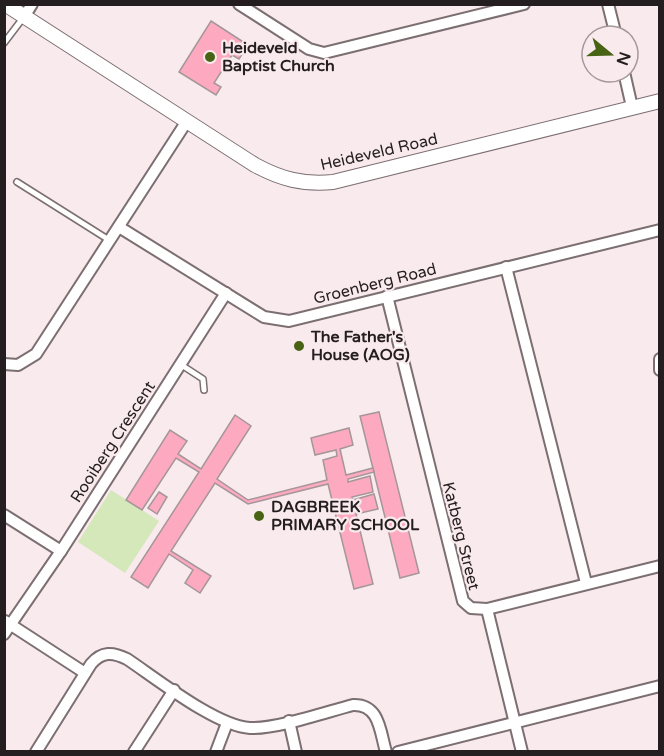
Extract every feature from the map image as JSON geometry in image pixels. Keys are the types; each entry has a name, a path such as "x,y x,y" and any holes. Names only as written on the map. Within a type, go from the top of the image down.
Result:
{"street":[{"name":"Heideveld Road","path":"5,4 28,11 187,121 272,174 290,181 318,184 660,101"},
{"path":"239,4 309,49 324,53 524,4"},
{"path":"608,4 613,24"},
{"path":"627,84 632,107"},
{"path":"4,364 25,362 36,354 187,121"},
{"name":"Groenberg Road","path":"119,227 264,317 279,321 660,230"},
{"path":"506,267 586,583"},
{"name":"Rooiberg Crescent","path":"7,626 61,551 226,293"},
{"name":"Katberg Street","path":"387,296 460,596 471,608 487,609 522,752"},
{"path":"660,359 660,370"},
{"path":"4,515 61,551"},
{"path":"487,609 660,566"},
{"path":"7,626 85,673"},
{"path":"36,752 85,673 97,657 110,653 127,659 227,723 250,728 353,705 365,706 376,717 386,752"},
{"path":"398,752 660,686"},
{"path":"134,752 174,690"},
{"path":"289,721 296,752"},
{"path":"216,752 227,723"}],"lane":[{"path":"4,43 28,11"},
{"path":"17,182 110,240"},
{"path":"180,364 203,379 204,390"}],"green space":[{"path":"111,490 159,521 125,573 78,542"}],"building":[{"name":"Heideveld Baptist Church","path":"211,21 248,45 239,59 232,55 214,83 221,87 216,95 179,72"},
{"path":"379,412 419,573 400,578 360,416"},
{"path":"235,415 251,426 217,479 248,500 327,480 323,460 337,456 336,450 315,455 311,438 349,428 353,445 340,449 346,475 373,468 374,472 348,479 348,482 370,476 373,492 352,497 353,500 374,494 378,509 356,514 373,584 354,589 328,484 248,504 215,483 171,551 211,576 200,593 185,583 193,570 169,554 148,588 131,577 199,472 176,458 142,510 126,500 170,430 187,441 178,454 201,469"},
{"path":"159,492 167,497 157,514 148,508"}],"place":[{"name":"Heideveld Baptist Church","path":"210,57"},
{"name":"The Father's House (AOG)","path":"299,346"},
{"name":"DAGBREEK PRIMARY SCHOOL","path":"259,516"}]}
